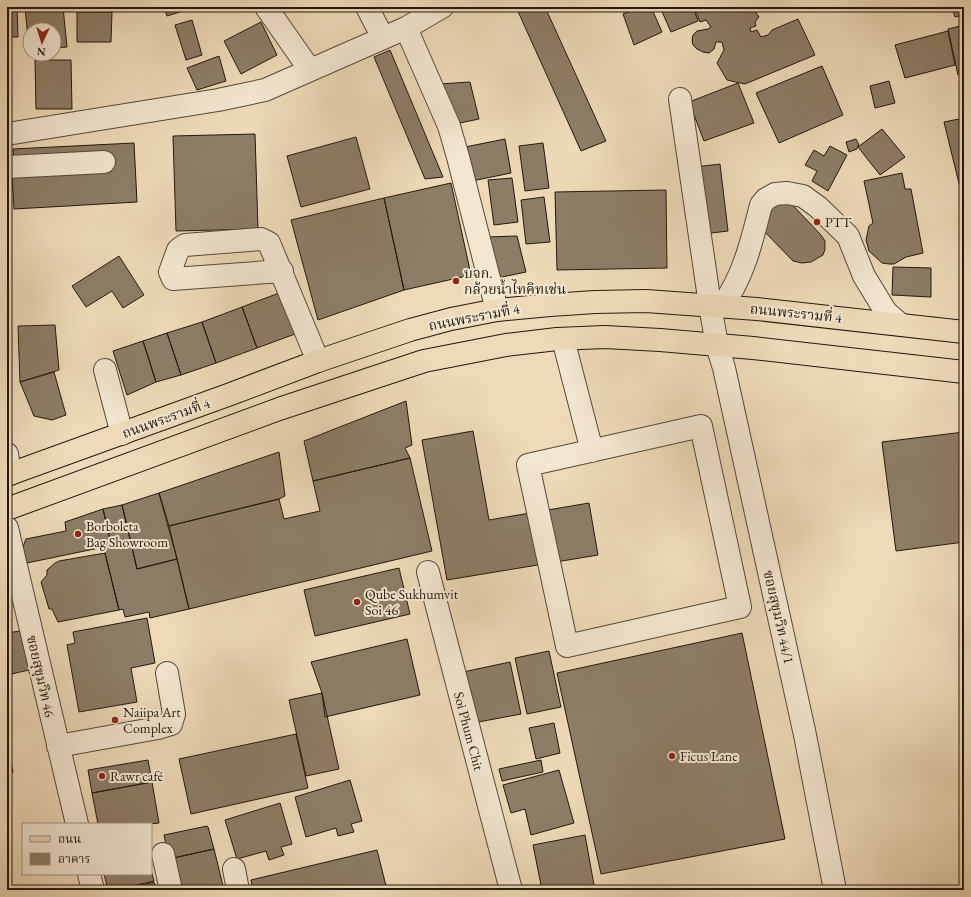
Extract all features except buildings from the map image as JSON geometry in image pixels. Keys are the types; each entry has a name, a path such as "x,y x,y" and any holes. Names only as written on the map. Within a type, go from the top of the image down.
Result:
{"main road":[{"name":"ถนนพระรามที่ 4","path":"8,467 122,434 318,361 410,330 451,319 497,310 550,304 646,301 716,305 964,332"},
{"path":"7,509 279,409 424,361 506,345 563,339 605,337 660,340 964,372"}],"street":[{"path":"266,7 310,70"},
{"path":"367,7 383,38"},
{"path":"7,134 211,101 266,90 406,28 442,7"},
{"path":"406,28 449,126 497,310"},
{"name":"ซอยสุขุมวิท 44/1","path":"680,99 716,305 717,345 724,368 806,735 835,890"},
{"path":"7,167 104,162"},
{"path":"716,305 730,295 748,256 761,205 766,198 775,194 787,193 803,196 818,207 848,236 858,264 886,312 900,324"},
{"path":"282,271 318,361"},
{"path":"563,339 592,451"},
{"path":"105,370 122,434"},
{"path":"701,426 740,607 567,646 528,465 592,451 701,426"},
{"name":"ซอยสุขุมวิท 46","path":"7,528 77,823"},
{"name":"Soi Phum Chit","path":"428,572 510,890"},
{"path":"58,746 158,728 170,724 174,714 167,674"},
{"path":"163,854 171,890"},
{"path":"89,875 93,890"}],"place":[{"name":"PTT","path":"817,222"},
{"name":"บจก. กล้วยน้ำไทคิทเช่น","path":"456,281"},
{"name":"Borboleta Bag Showroom","path":"78,534"},
{"name":"Qube Sukhumvit Soi 46","path":"357,602"},
{"name":"Naiipa Art Complex","path":"115,720"},
{"name":"Ficus Lane","path":"672,756"},
{"name":"Rawr café","path":"102,776"}]}
